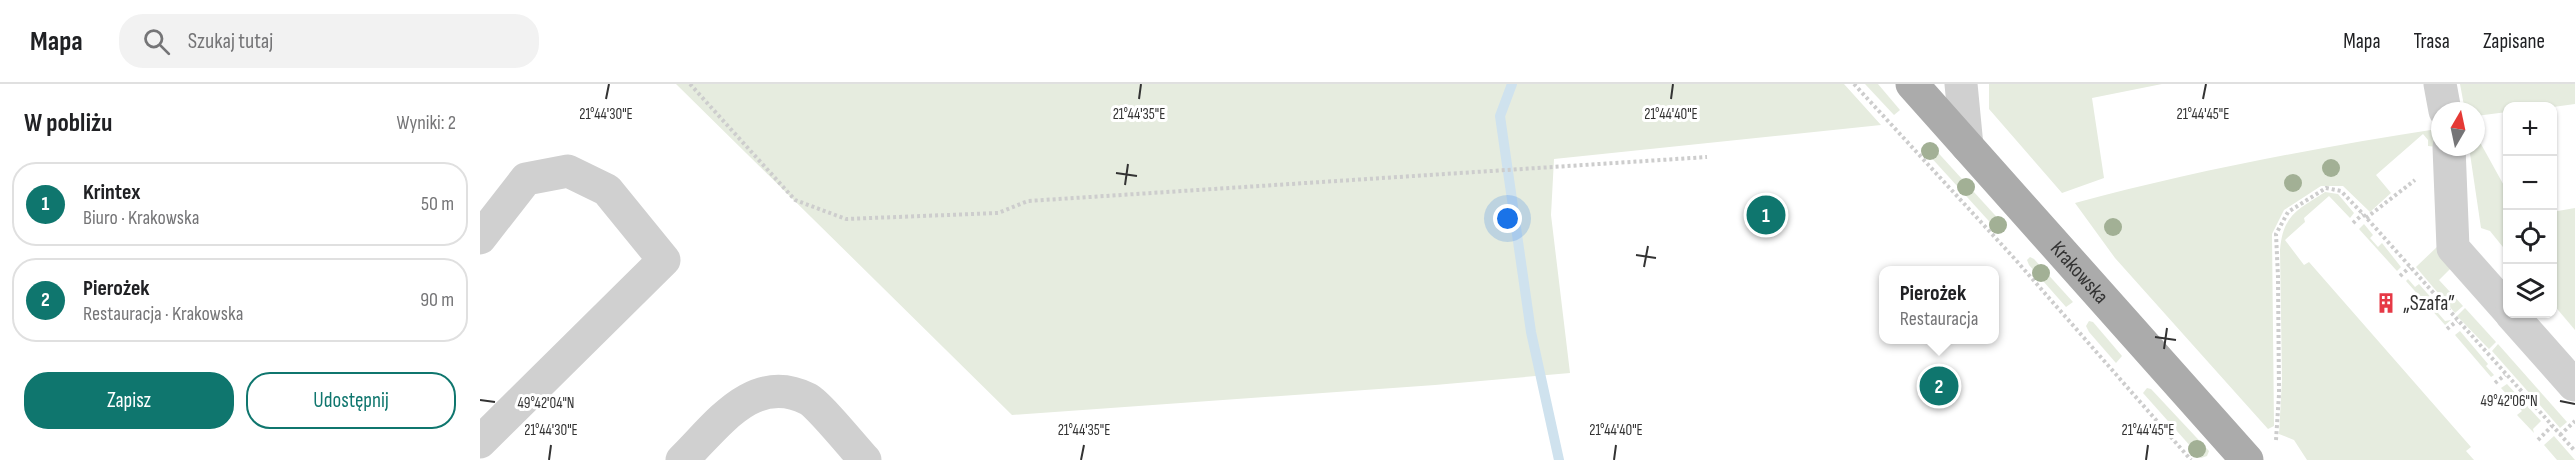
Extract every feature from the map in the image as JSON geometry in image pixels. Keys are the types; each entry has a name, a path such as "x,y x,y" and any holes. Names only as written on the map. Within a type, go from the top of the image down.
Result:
{"main road":[{"name":"Krakowska","path":"1912,84 2244,454"}],"street":[{"path":"1961,84 1968,146"},
{"path":"2440,84 2443,102"},
{"path":"2449,156 2453,248 2503,304"},
{"path":"480,238 526,179 568,171 607,190 664,260 480,442"},
{"path":"2515,318 2574,385"},
{"path":"682,460 742,400 775,389 809,400 865,460"}],"path":[{"path":"690,84 795,200 846,219 998,213 1028,201 1707,157"},
{"path":"1854,84 2014,258 2191,460"},
{"path":"2353,223 2418,178"},
{"path":"2244,454 2279,394 2276,234 2288,212 2326,188 2341,191 2365,216 2575,451"},
{"path":"2400,276 2410,267"},
{"path":"2447,329 2458,312"},
{"path":"2486,353 2492,348"},
{"path":"2495,383 2505,375"},
{"path":"2560,435 2575,421"},
{"path":"2538,440 2552,426"}],"shaded area":[{"path":"676,84 1844,84 1881,125 1554,159 1551,215 1570,373 1435,385 1012,415"},
{"path":"1865,84 1878,84 1900,110 1894,115"},
{"path":"1989,84 2162,84 2092,98 2104,178 2062,193 1989,109"},
{"path":"2460,84 2575,84 2575,104 2557,106 2557,102 2503,102 2503,113 2485,115 2485,102 2463,102"},
{"path":"2431,130 2431,146 2428,146 2428,140 2423,134 2376,175 2391,193 2370,212 2343,186 2321,186 2284,210 2272,234 2274,426 2268,429 2115,258 2075,203 2254,161"},
{"path":"1931,145 2004,225 2003,229 1997,230 1928,154 1924,147"},
{"path":"2485,151 2503,184 2503,247 2490,231 2481,228 2470,156 2485,156"},
{"path":"2325,192 2338,194 2354,213 2350,218 2329,196 2304,218 2305,222 2285,240 2304,265 2309,262 2471,447 2466,451 2474,460 2307,460 2294,440 2279,434 2282,380 2280,250 2282,238 2284,229 2293,215"},
{"path":"2575,208 2575,330 2557,309 2557,211"},
{"path":"2364,224 2373,235 2370,238 2378,247 2382,243 2401,267 2397,271 2359,229"},
{"path":"2438,246 2454,265 2439,280 2463,306 2455,313 2416,267"},
{"path":"2030,257 2073,302 2066,307 2029,265 2027,260"},
{"path":"2408,279 2415,287 2419,284 2442,310 2438,313 2445,321 2451,320 2445,325 2406,281"},
{"path":"2465,308 2496,342 2489,349 2457,316"},
{"path":"2089,321 2093,322 2122,356 2116,363 2089,332 2086,326"},
{"path":"2460,331 2488,364 2486,366 2494,375 2491,377 2455,335"},
{"path":"2498,344 2567,422 2560,428 2492,351"},
{"path":"2507,384 2541,421 2533,429 2534,433 2517,415 2522,411 2501,388"},
{"path":"2147,388 2151,389 2209,451 2207,456 2201,458 2143,393"},
{"path":"2554,436 2575,460 2557,460 2544,445"}],"waterway":[{"path":"1512,84 1500,116 1531,332 1559,460"}],"place":[{"name":"Krintex","path":"1766,215"},
{"name":"„Szafa”","path":"2386,303"},
{"name":"Pierożek","path":"1939,386"}]}
